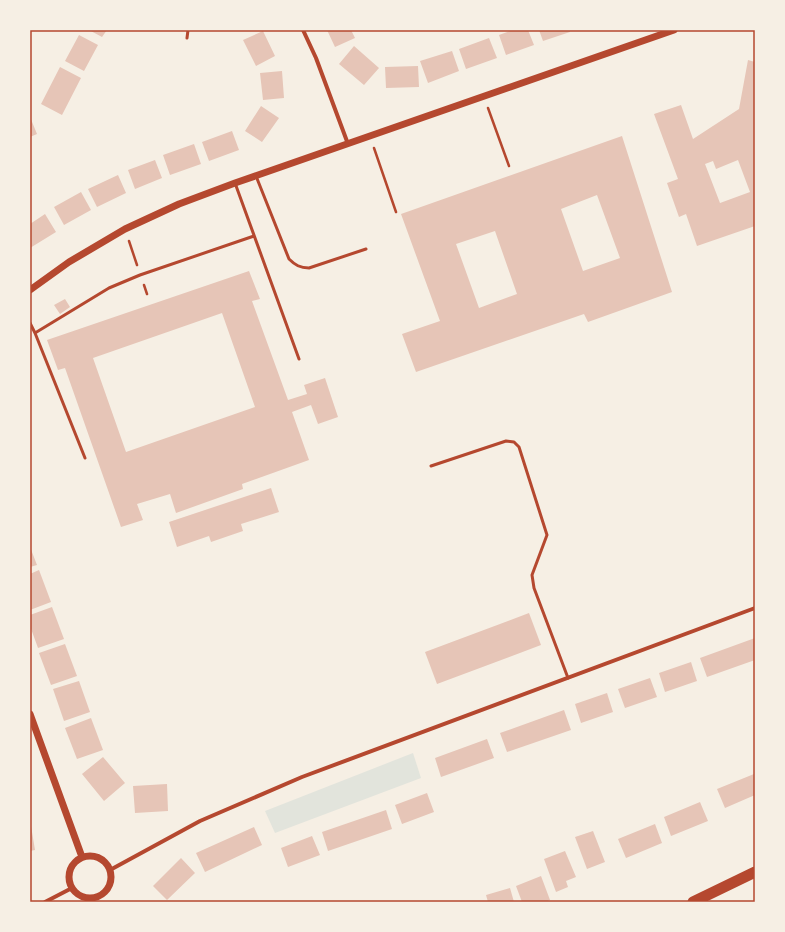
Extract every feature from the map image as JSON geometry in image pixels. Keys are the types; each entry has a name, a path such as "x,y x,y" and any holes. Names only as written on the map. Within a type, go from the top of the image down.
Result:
{"highway":[{"path":"693,902 755,872"}],"street":[{"path":"303,30 316,58 348,144"},
{"path":"30,290 69,262 125,229 179,204 235,183 674,30"},
{"path":"110,870 200,821 302,777 755,608"},
{"path":"30,714 82,857"},
{"path":"82,857 98,857 104,861 110,870 111,877 109,885 98,899 83,897 77,894 69,881 69,872 72,865 82,857"},
{"path":"45,902 72,888"}],"lane":[{"path":"187,38 188,30"},
{"path":"256,176 288,258 294,264 303,268 309,268 366,249"},
{"path":"235,183 299,359"},
{"path":"36,333 109,288 140,275 254,236"},
{"path":"30,323 36,333 85,458"},
{"path":"431,466 506,441 514,442 520,447 547,535 532,574 534,588 568,678"}],"path":[{"path":"484,96 509,166"},
{"path":"370,136 396,212"},
{"path":"125,229 147,294"}],"shaded area":[{"path":"413,753 421,778 275,833 265,811"}],"building":[{"path":"89,30 107,30 102,37"},
{"path":"327,30 351,30 355,38 335,47"},
{"path":"513,30 528,30 534,45 506,55 499,35"},
{"path":"539,30 570,30 570,32 543,41"},
{"path":"263,31 275,56 256,66 243,40"},
{"path":"79,35 98,45 84,71 65,61"},
{"path":"489,38 497,58 466,69 459,49"},
{"path":"354,46 379,68 364,85 339,64"},
{"path":"452,51 459,71 428,83 420,61"},
{"path":"748,60 755,62 755,226 697,246 686,214 679,217 667,183 678,179 654,114 681,105 693,139 739,109","holes":["738,160 750,192 720,203 705,164 713,161 716,169"]},
{"path":"418,66 419,87 386,88 385,67"},
{"path":"60,67 81,78 62,115 41,104"},
{"path":"282,71 284,98 263,100 260,73"},
{"path":"261,106 279,118 262,142 245,131"},
{"path":"30,117 37,134 30,137"},
{"path":"232,131 239,150 209,161 202,142"},
{"path":"622,136 672,292 588,322 584,314 416,372 402,334 440,321 401,214","holes":["597,195 620,258 583,271 561,209","495,231 517,294 479,308 456,244"]},
{"path":"194,144 201,164 170,175 163,155"},
{"path":"155,160 162,178 135,189 128,170"},
{"path":"118,175 126,193 97,207 88,189"},
{"path":"81,192 91,210 64,225 54,207"},
{"path":"45,214 56,232 30,248 30,224"},
{"path":"249,271 260,299 252,301 288,400 307,394 304,385 325,378 338,417 318,424 311,405 292,412 309,460 242,484 243,489 176,513 170,494 137,504 143,520 121,527 65,368 58,370 47,340","holes":["222,313 255,407 126,452 93,358"]},
{"path":"65,299 70,307 60,314 54,305"},
{"path":"271,488 279,512 241,524 243,531 211,542 209,536 177,547 169,522"},
{"path":"30,547 37,565 30,567"},
{"path":"39,570 51,602 30,610 30,574"},
{"path":"52,607 64,639 38,648 30,626 30,615"},
{"path":"529,613 541,645 437,684 425,652"},
{"path":"755,638 755,660 707,677 700,658"},
{"path":"65,644 77,676 51,685 39,653"},
{"path":"691,662 697,681 665,692 659,673"},
{"path":"650,678 657,697 625,708 618,689"},
{"path":"79,681 90,712 64,721 53,689"},
{"path":"607,693 613,712 581,723 575,704"},
{"path":"564,710 571,730 507,752 500,733"},
{"path":"91,718 103,750 77,759 65,728"},
{"path":"487,739 494,758 441,777 435,758"},
{"path":"103,757 125,783 104,801 82,774"},
{"path":"754,774 755,795 725,808 717,789"},
{"path":"167,784 168,811 135,813 133,786"},
{"path":"427,793 434,812 402,824 395,805"},
{"path":"700,802 708,821 671,836 664,817"},
{"path":"386,810 392,829 328,851 322,832"},
{"path":"30,820 35,850 30,851"},
{"path":"655,824 662,843 626,858 618,839"},
{"path":"254,827 262,845 205,872 196,853"},
{"path":"593,831 605,862 587,869 575,837"},
{"path":"312,836 320,855 288,867 281,848"},
{"path":"565,851 576,877 566,881 568,887 556,892 544,859"},
{"path":"181,858 195,873 167,900 153,886"},
{"path":"541,876 550,900 545,902 522,902 516,886"},
{"path":"510,888 514,902 488,902 486,895"}]}
